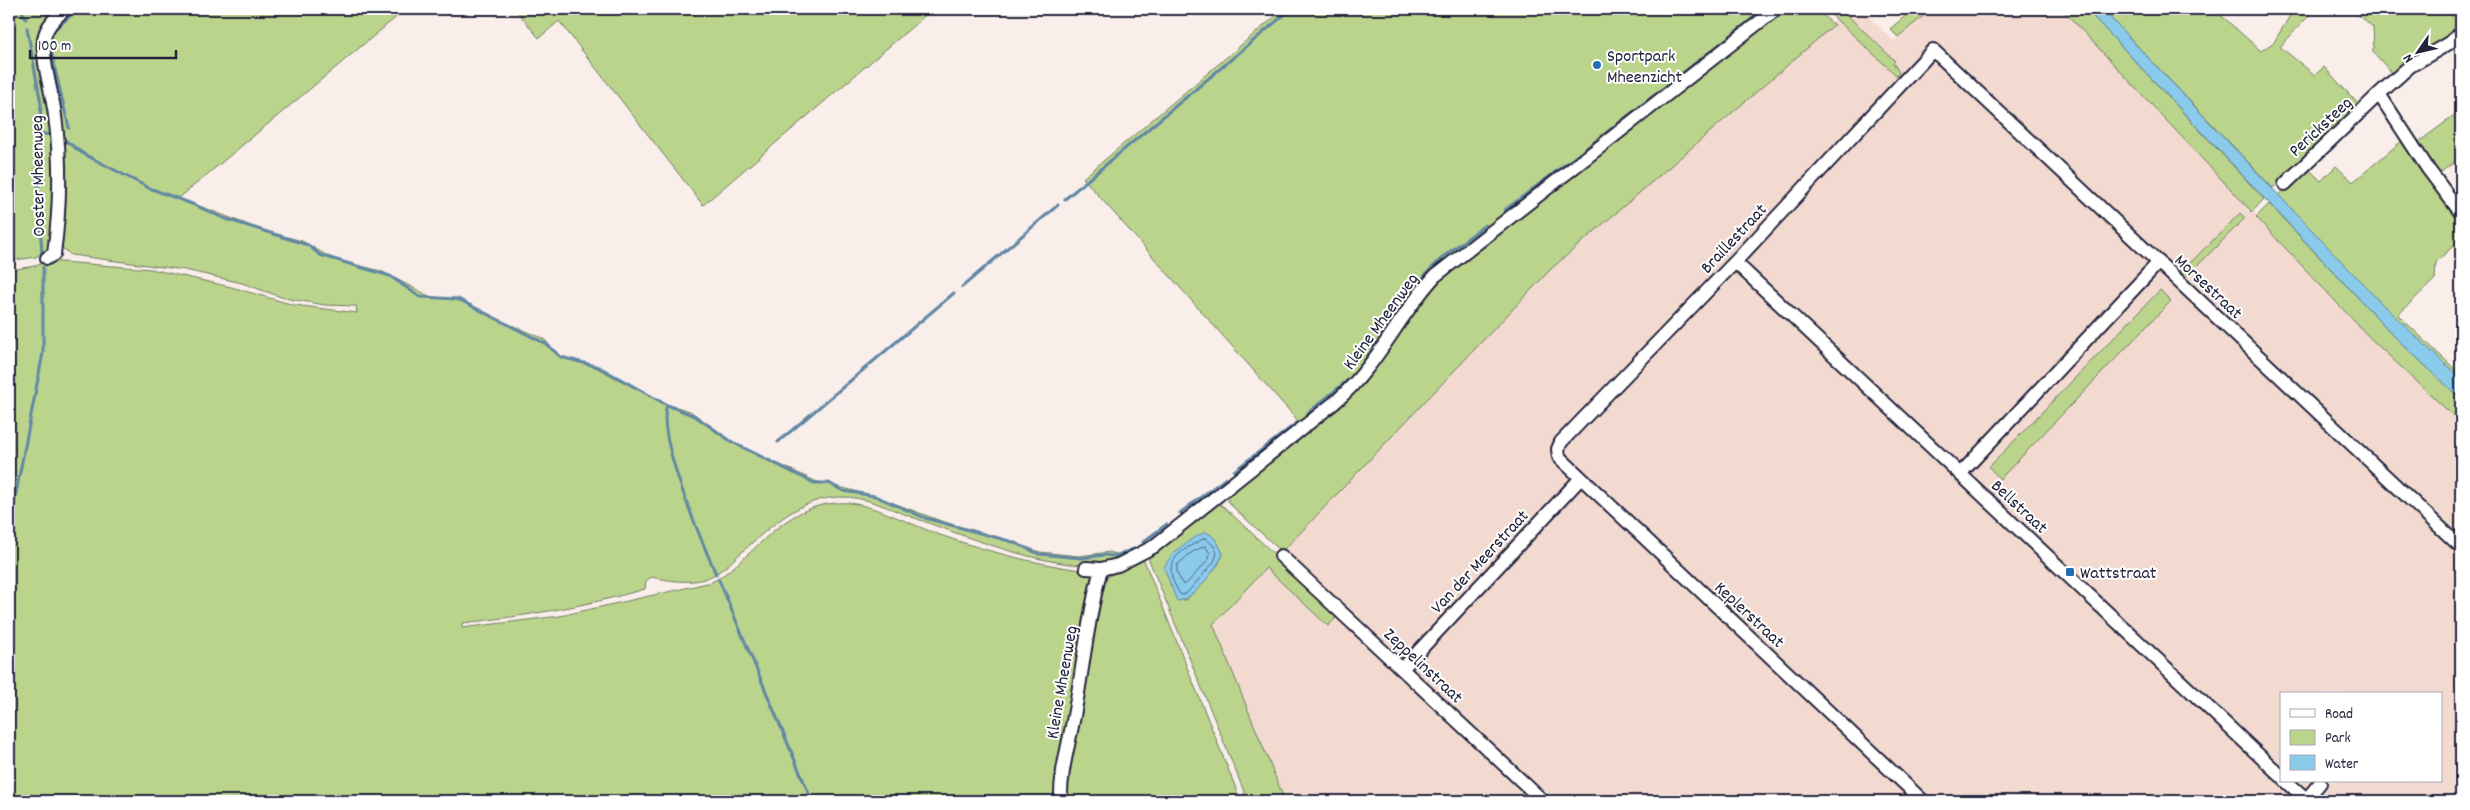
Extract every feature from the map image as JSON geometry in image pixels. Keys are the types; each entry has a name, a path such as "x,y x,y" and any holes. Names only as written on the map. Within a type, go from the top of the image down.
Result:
{"street":[{"name":"Ooster Mheenweg","path":"47,258 54,254 58,226 58,143 43,45 50,24 65,9"},
{"name":"Kleine Mheenweg","path":"1086,568 1101,569 1118,565 1153,547 1339,399 1372,365 1415,298 1435,276 1776,9"},
{"name":"Pericksteeg","path":"2285,184 2410,66 2449,43 2461,33"},
{"name":"Braillestraat","path":"1558,449 1561,442 1736,262 1933,50"},
{"name":"Morsestraat","path":"1933,50 2461,547"},
{"path":"2380,94 2423,162 2461,212"},
{"name":"Bellstraat","path":"1736,262 2280,775"},
{"path":"1960,474 2159,262"},
{"name":"Keplerstraat","path":"1558,449 1559,457 1923,801"},
{"name":"Van der Meerstraat","path":"1403,668 1581,478"},
{"name":"Zeppelinstraat","path":"1281,556 1403,668 1543,801"},
{"name":"Kleine Mheenweg","path":"1061,801 1062,774 1073,722 1094,594 1101,569"},
{"path":"2287,782 2305,800 2320,783"}],"shaded area":[{"path":"1848,9 1860,9 1894,41 1932,9 2062,9 2382,347 2461,421 2461,801 1281,801 1205,623 1545,264"}],"green space":[{"path":"9,9 61,9 45,25 53,108 55,165 53,221 49,248 36,257 9,261"},
{"path":"69,9 406,9 179,198 259,229 302,241 333,259 381,271 429,296 460,301 473,306 485,314 540,337 546,341 557,355 595,367 663,403 690,411 738,445 815,481 875,496 941,521 1040,552 1079,556 1109,552 1128,557 1106,564 1076,565 1029,556 980,541 868,501 840,497 812,502 787,515 764,532 725,567 704,579 685,581 651,577 646,581 645,589 554,610 462,623 462,628 560,616 712,582 736,565 782,524 809,509 840,503 873,508 957,541 1027,560 1080,570 1089,573 1094,578 1058,801 9,801 9,270 35,266 49,261 151,269 231,287 294,305 357,313 356,306 325,305 284,298 242,283 185,270 71,255 61,247 47,33"},
{"path":"515,9 933,9 703,205 559,21 539,38"},
{"path":"1284,9 1763,9 1581,151 1543,188 1448,258 1358,376 1301,424 1083,178"},
{"path":"1784,9 1816,9 1834,25 1551,269 1282,552 1234,508 1228,501 1228,493 1336,406 1428,289"},
{"path":"1825,9 1841,9 1895,61 1893,63 1899,72 1897,76"},
{"path":"1913,9 1932,9 1898,37 1890,29"},
{"path":"2062,9 2086,9 2264,199 2252,212"},
{"path":"2102,9 2214,9 2261,51 2274,42 2294,9 2315,9 2280,47 2315,75 2324,67 2361,107 2273,188"},
{"path":"2351,9 2445,9 2461,25 2461,28 2394,75 2372,51 2374,48 2373,27"},
{"path":"2459,112 2461,115 2461,157 2437,175 2416,144"},
{"path":"2404,139 2461,217 2461,239 2436,262 2435,279 2398,315 2461,375 2461,379 2383,306 2278,195 2308,168 2321,181 2336,166 2353,182"},
{"path":"2269,204 2398,340 2461,399 2461,423 2371,339 2256,217"},
{"path":"2240,213 2245,218 2186,277 2181,272"},
{"path":"2160,290 2171,301 2000,479 1989,467"},
{"path":"1216,502 1224,507 1335,611 1335,619 1328,626 1266,568 1213,624 1285,801 1248,801 1149,560 1150,554","holes":["1210,534 1223,554 1218,565 1183,601 1176,551 1194,538"]},
{"path":"1143,558 1241,801 1064,801 1095,605 1105,577 1109,577 1114,571"}],"water":[{"path":"2086,9 2102,9 2383,305 2461,379 2461,399 2398,340"},
{"path":"1205,532 1214,538 1223,554 1204,583 1190,596 1177,601 1164,568 1176,551"}],"waterway":[{"path":"21,9 26,19"},
{"path":"53,31 78,9"},
{"path":"1065,199 1291,9"},
{"path":"1605,134 1765,9"},
{"path":"27,28 41,104 39,133 35,137 42,255"},
{"path":"49,44 69,128"},
{"path":"39,133 51,135"},
{"path":"61,137 82,153 149,188 223,218 308,245 320,255 390,276 420,297 458,299 546,344 561,357 599,367 667,405 695,416 732,442 814,483 829,483 843,491 875,496 925,518 1013,542 1039,554 1081,558 1104,555 1115,556 1134,549"},
{"path":"1505,210 1596,141"},
{"path":"962,287 1058,205"},
{"path":"1363,363 1425,275 1443,257 1485,225"},
{"path":"9,529 43,353 43,267"},
{"path":"778,442 954,293"},
{"path":"1308,413 1348,380"},
{"path":"667,405 665,420 674,463 691,514 716,574"},
{"path":"1234,471 1298,422"},
{"path":"1180,513 1226,478"},
{"path":"1143,542 1167,524"},
{"path":"719,580 812,801"}],"place":[{"name":"Sportpark Mheenzicht","path":"1597,65"},
{"name":"Wattstraat","path":"2070,572"}]}
